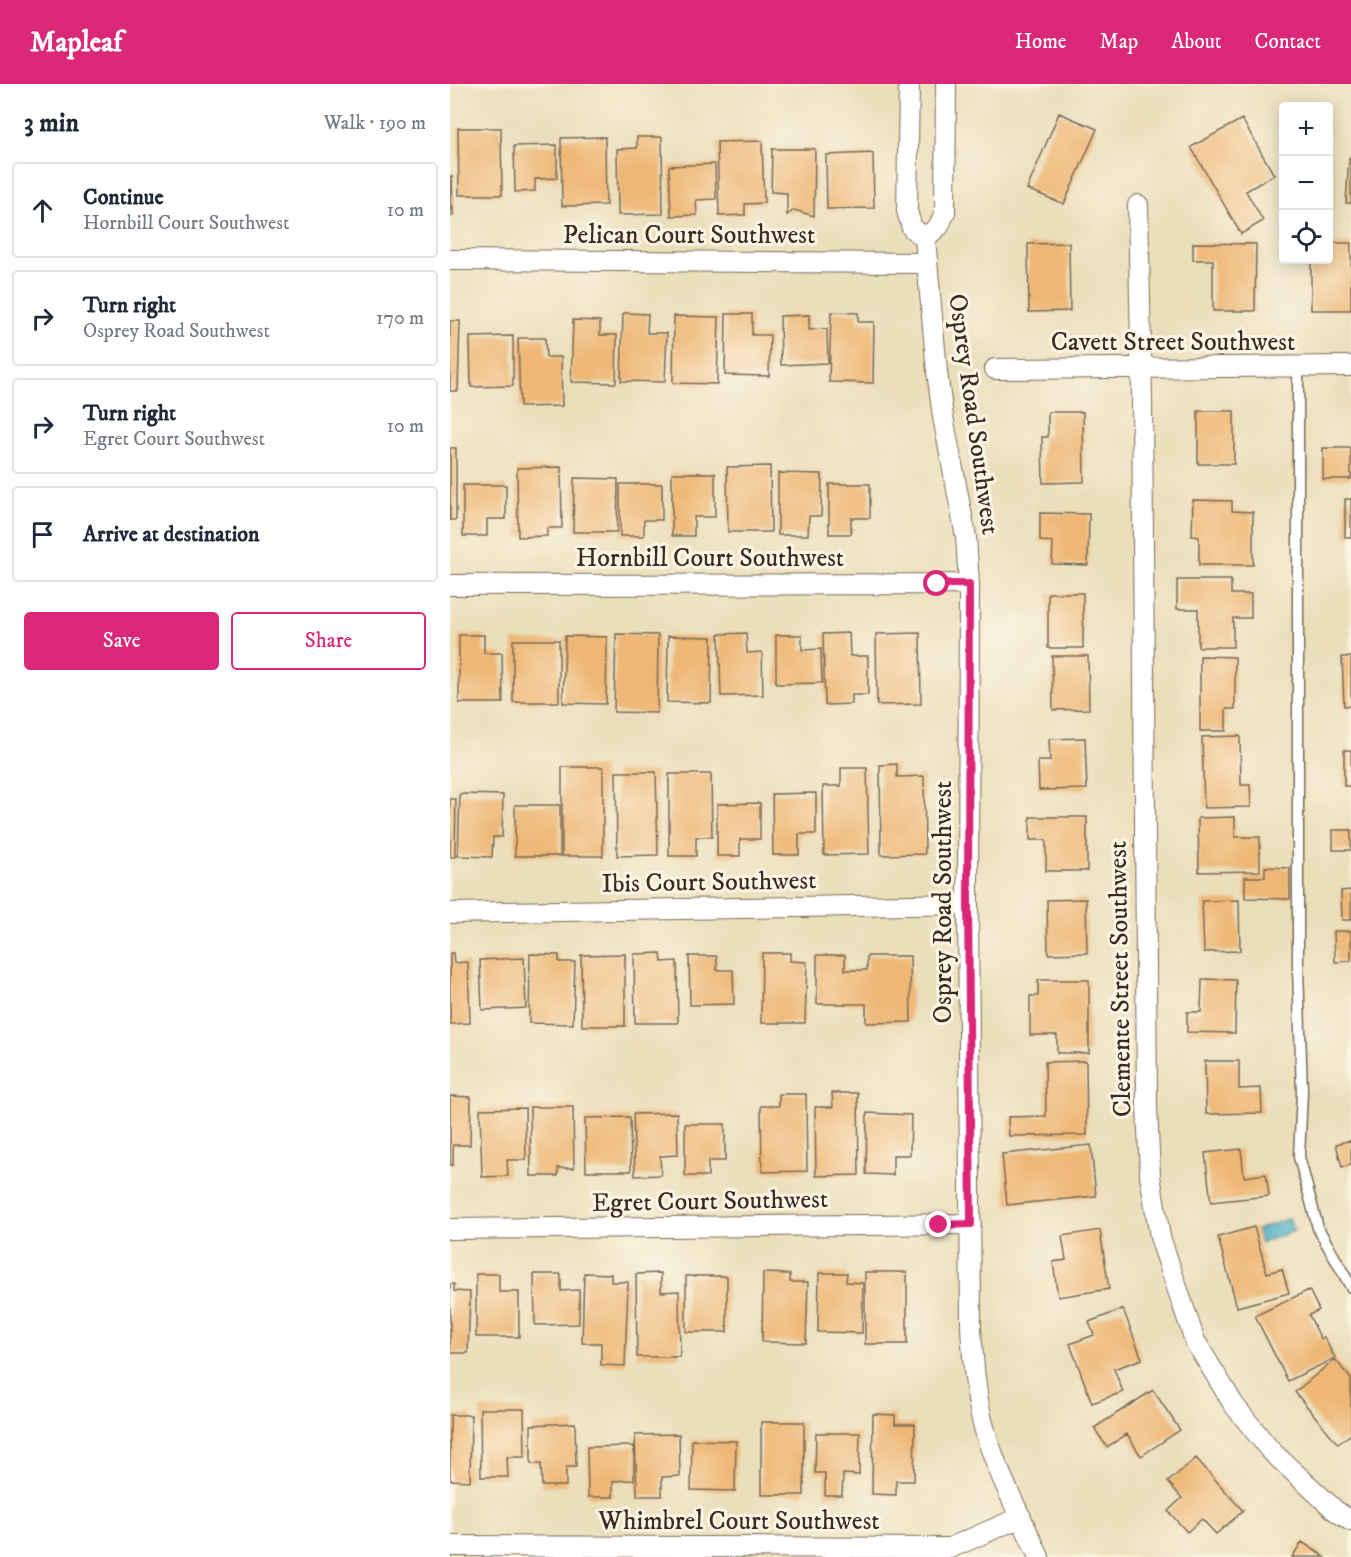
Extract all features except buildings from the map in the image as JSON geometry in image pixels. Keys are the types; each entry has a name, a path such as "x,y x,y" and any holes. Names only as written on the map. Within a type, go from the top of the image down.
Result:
{"street":[{"path":"909,84 907,212 912,228 925,238 939,226 945,212 946,84"},
{"name":"Clemente Street Southwest","path":"1138,205 1142,369 1146,1106 1150,1176 1160,1237 1195,1341 1234,1405 1270,1450 1351,1521"},
{"name":"Osprey Road Southwest","path":"925,238 937,372 943,417 966,537 969,584 968,904 971,1328 976,1390 982,1421 994,1457 1039,1557"},
{"name":"Pelican Court Southwest","path":"450,260 927,262"},
{"name":"Cavett Street Southwest","path":"995,369 1351,366"},
{"name":"Hornbill Court Southwest","path":"450,585 969,584"},
{"name":"Ibis Court Southwest","path":"450,913 968,904"},
{"name":"Egret Court Southwest","path":"450,1229 971,1224"},
{"name":"Whimbrel Court Southwest","path":"450,1546 950,1548 1021,1517"}],"lane":[{"path":"1298,367 1298,968 1302,1092 1299,1157 1318,1228 1351,1287"}],"water":[{"path":"1289,1218 1294,1231 1261,1243 1256,1230"}],"route":[{"path":"937,584 969,584 968,904 971,1224 939,1225"}]}
